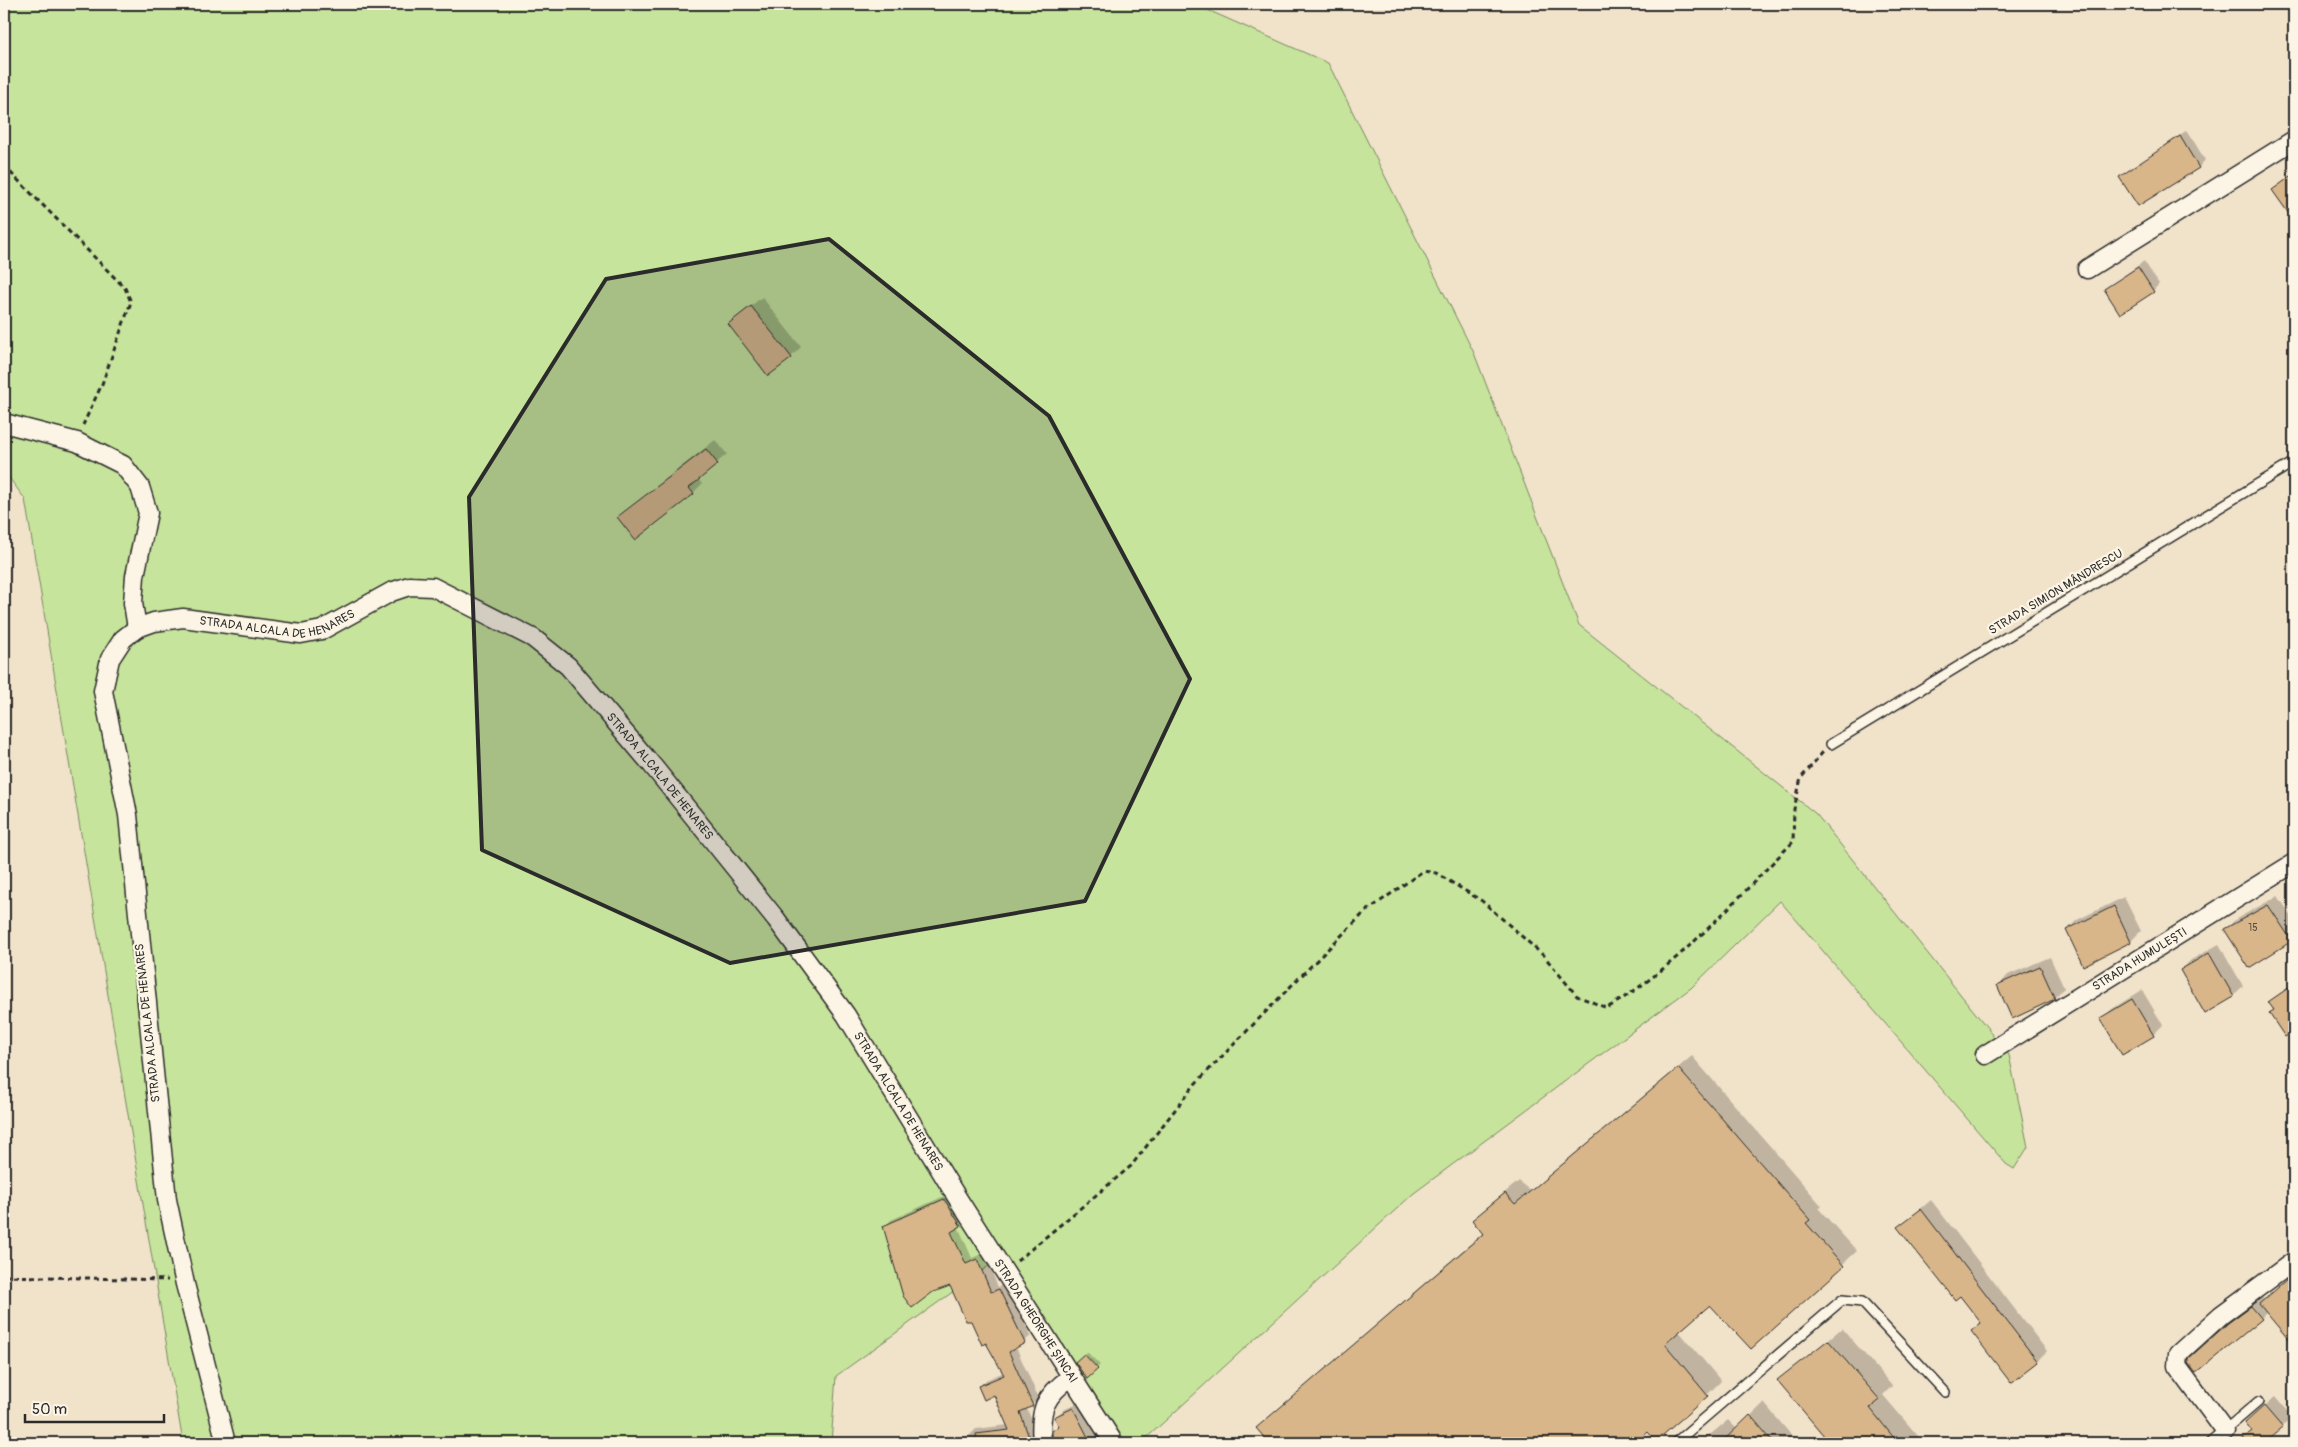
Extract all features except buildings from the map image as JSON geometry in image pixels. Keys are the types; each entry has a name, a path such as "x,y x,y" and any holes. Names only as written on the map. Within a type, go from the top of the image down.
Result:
{"street":[{"path":"2087,269 2294,140"},
{"path":"4,423 77,442 123,465 140,487 148,513 141,542 133,603 137,628"},
{"name":"STRADA ALCALA DE HENARES","path":"226,1443 185,1284 167,1200 128,815 103,692 110,659 122,638 137,628 154,622 183,618 301,634 322,630 391,592 409,586 433,587 533,638 568,666 652,765 776,919 846,1015 958,1199"},
{"name":"STRADA HUMULEȘTI","path":"1985,1055 2294,863"},
{"name":"STRADA GHEORGHE ȘINCAI","path":"958,1199 1114,1443"},
{"path":"2225,1431 2177,1366 2178,1354 2221,1315 2294,1261"},
{"path":"1042,1443 1040,1423 1045,1404 1054,1389 1071,1377"}],"lane":[{"name":"STRADA SIMION MÂNDRESCU","path":"1830,744 2294,462"},
{"path":"1675,1443 1842,1300 1862,1302 1946,1392"},
{"path":"2210,1443 2258,1402"}],"path":[{"path":"4,166 125,288 131,302 102,384 77,442"},
{"path":"1004,1271 1131,1166 1196,1083 1293,984 1364,913 1423,871 1436,874 1482,901 1544,956 1577,996 1607,1008 1634,992 1686,948 1793,842 1794,809 1801,778 1830,744"},
{"path":"4,1276 162,1279 185,1284"}],"highlighted area":[{"path":"829,239 1049,416 1190,679 1085,901 730,963 482,850 469,497 606,279"}],"green space":[{"path":"4,4 1194,4 1328,63 1474,353 1579,625 1816,814 2009,1055 2028,1147 2014,1169 2006,1164 1780,901 1691,988 1414,1193 1141,1443 1123,1443 1062,1351 1004,1255 836,1376 831,1443 183,1443 25,499 4,471"}]}
